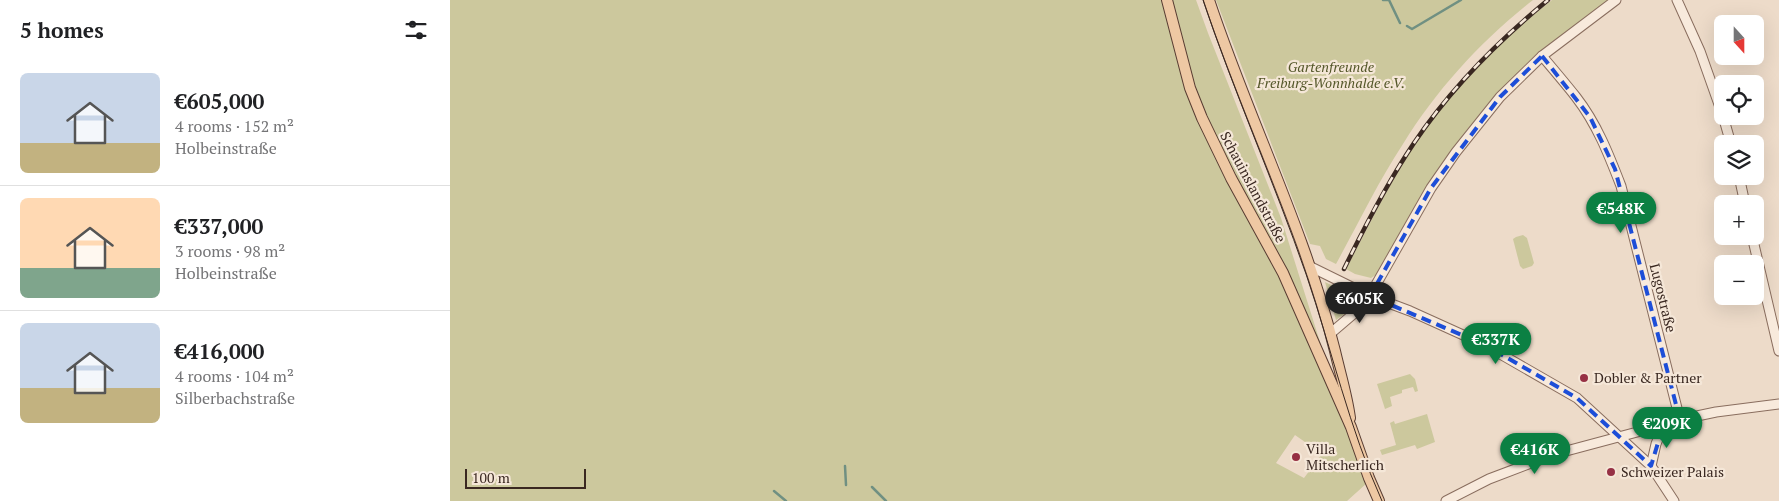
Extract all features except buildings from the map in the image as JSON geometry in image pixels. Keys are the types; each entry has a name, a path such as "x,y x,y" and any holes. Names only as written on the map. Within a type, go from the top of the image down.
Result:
{"main road":[{"name":"Schauinslandstraße","path":"1167,0 1190,88 1202,118 1231,178 1283,273 1351,427"},
{"name":"Schauinslandstraße","path":"1209,0 1311,268 1331,334 1351,427"},
{"path":"1351,427 1379,501"}],"street":[{"path":"1331,334 1365,304 1431,188 1456,152 1500,97 1542,56 1616,0"},
{"path":"1677,0 1703,59 1714,90"},
{"name":"Lugostraße","path":"1542,56 1577,98 1590,117 1602,139 1618,178 1680,420"},
{"path":"1754,245 1779,351"},
{"path":"1311,268 1370,296 1445,327 1510,359 1577,398 1651,466 1674,501"},
{"path":"1446,501 1490,479 1555,454 1680,420 1716,412 1779,404"},
{"path":"1651,466 1656,444 1663,426"}],"highlighted area":[{"path":"1542,56 1590,117 1615,169 1680,420 1663,426 1651,466 1577,398 1483,344 1370,296 1431,188 1500,97"}],"green space":[{"path":"450,0 1196,0 1281,218 1332,380 1328,382 1367,483 1347,501 450,501","holes":["1295,435 1322,454 1304,478 1276,463"]},
{"name":"Gartenfreunde Freiburg-Wonnhalde e.V.","path":"1216,0 1533,0 1478,49 1430,104 1385,173 1336,264 1326,259 1320,246 1310,244"},
{"path":"1552,0 1609,0 1497,96 1379,273 1371,278 1355,274 1346,269 1395,177 1417,141 1442,107 1486,58"},
{"path":"1523,235 1527,238 1534,263 1532,266 1523,269 1520,266 1513,239"},
{"path":"1325,282 1358,298 1357,305 1336,320"},
{"path":"1410,374 1415,379 1418,391 1415,392 1413,387 1402,390 1402,393 1390,397 1392,406 1385,409 1377,384"},
{"path":"1427,414 1435,442 1417,449 1415,445 1382,455 1380,450 1396,445 1390,423 1394,421 1395,424"}],"waterway":[{"path":"1383,0 1389,0 1400,23"},
{"path":"1407,26 1412,29 1461,0"},
{"path":"845,466 846,485"},
{"path":"872,487 886,501"},
{"path":"774,491 786,501"}],"tram line":[{"path":"1203,0 1306,274 1350,417 1382,501"}],"railway":[{"path":"1344,269 1368,221 1404,158 1443,103 1493,49 1548,0"}],"place":[{"name":"Dobler & Partner","path":"1584,378"},
{"name":"Villa Mitscherlich","path":"1296,457"},
{"name":"Schweizer Palais","path":"1611,472"}]}
